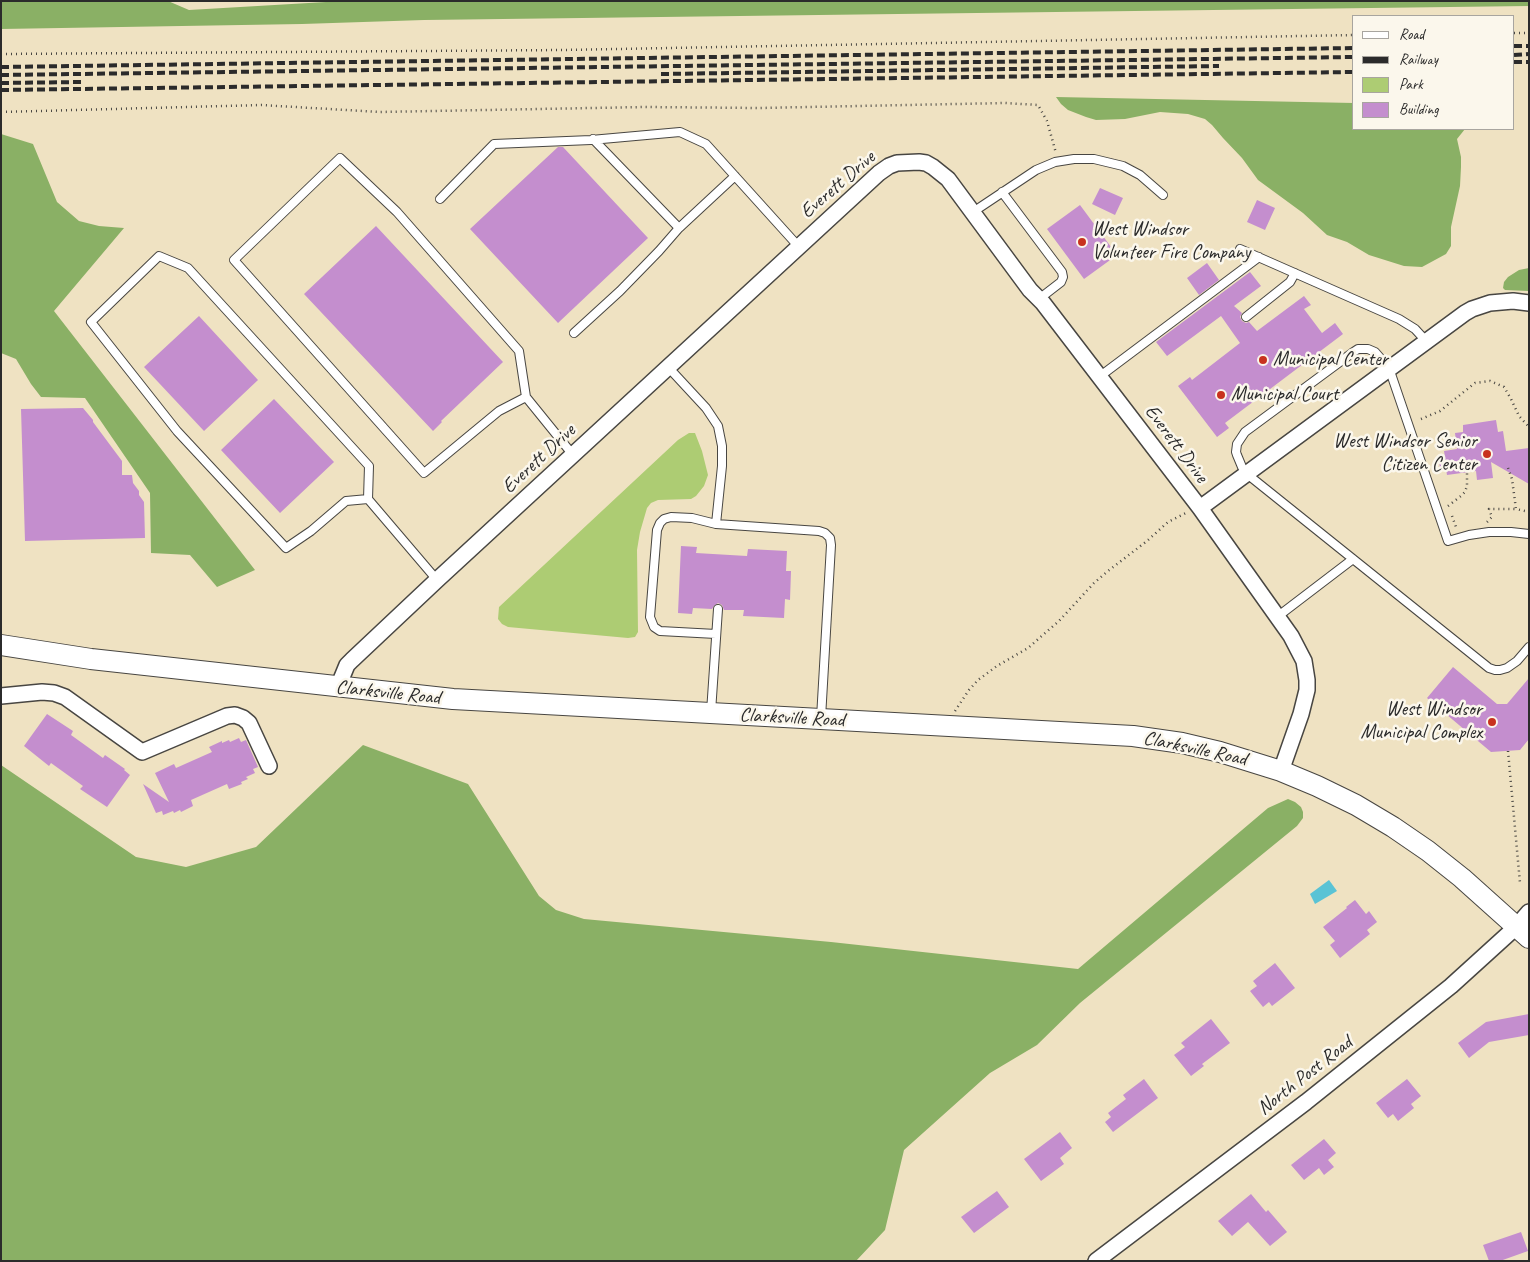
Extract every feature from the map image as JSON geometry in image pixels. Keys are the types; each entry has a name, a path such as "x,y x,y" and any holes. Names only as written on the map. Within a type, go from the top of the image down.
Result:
{"street":[{"name":"Everett Drive","path":"338,687 347,666 352,660 879,173 897,163 919,162 933,167 948,179 1030,290 1039,299 1199,507 1291,636 1301,655 1307,680 1307,690 1281,771"},
{"path":"1199,507 1472,309 1490,303 1513,301 1529,303"},
{"name":"Clarksville Road","path":"1,645 91,659 462,700 1142,738 1182,743 1220,752 1281,771 1340,797 1393,826 1525,925"},
{"path":"1,696 42,692 66,697 142,752 227,716 235,715 249,723 269,766"},
{"name":"North Post Road","path":"1096,1261 1306,1102 1430,1004 1525,925"}],"lane":[{"path":"440,199 494,144 680,132 706,144 799,247"},
{"path":"594,139 680,228"},
{"path":"526,398 500,410 424,473 234,260 340,158 397,212 519,351 526,398 573,455"},
{"path":"972,212 1036,170 1058,161 1084,158 1113,162 1140,175 1163,195"},
{"path":"574,333 735,176"},
{"path":"1002,192 1062,272 1061,282 1039,299"},
{"path":"1240,249 1400,319 1415,329 1426,341"},
{"path":"368,498 346,501 312,531 286,548 177,432 91,322 159,256 188,268 368,466 368,498 437,580"},
{"path":"1099,377 1259,257"},
{"path":"1246,317 1290,282 1295,273"},
{"path":"1529,534 1489,532 1448,541 1389,368 1375,352 1365,348 1358,349 1245,432 1238,440 1236,452 1247,474 1485,665 1495,670 1503,670 1512,665 1529,647"},
{"path":"668,367 706,408 718,426 722,446 722,466 716,524"},
{"path":"716,634 660,631 654,627 650,617 657,530 664,519 692,518 716,524 825,533 830,538 831,545 821,720"},
{"path":"1277,617 1353,559"},
{"path":"711,714 718,609"}],"path":[{"path":"1515,33 1529,33"},
{"path":"1,54 564,50 1352,35"},
{"path":"1,112 261,105 380,112 1005,103 1038,105 1047,121 1058,161"},
{"path":"1420,419 1440,412 1471,385 1490,380 1504,388 1519,416 1529,427"},
{"path":"1508,468 1512,480 1516,509"},
{"path":"1464,525 1456,527 1447,506 1460,498 1465,492 1467,472"},
{"path":"951,727 954,712 959,703 978,680 997,666 1028,648 1059,621 1108,571 1168,522 1199,507"},
{"path":"1480,523 1487,522 1492,516 1489,509 1516,509 1529,512"},
{"path":"1508,751 1520,883"}],"green space":[{"path":"1,1 168,1 189,10 343,1 1529,1 1529,6 424,20 1,29"},
{"path":"1056,97 1352,103 1352,130 1464,130 1457,139 1461,157 1460,186 1451,227 1451,246 1446,254 1422,267 1404,266 1369,255 1347,242 1327,235 1303,213 1258,180 1242,158 1205,119 1188,114 1160,112 1125,119 1096,120 1068,110"},
{"path":"1,134 33,144 57,202 79,221 99,226 124,228 54,311 255,570 217,587 190,555 151,553 150,493 85,398 41,397 16,359 1,353"},
{"path":"1529,268 1529,291 1505,290 1503,288 1504,282 1508,277 1519,270"},
{"path":"689,433 695,433 708,475 704,486 691,499 658,500 651,503 647,508 637,550 638,632 635,637 628,638 508,627 502,624 498,619 499,607 678,440"},
{"path":"363,745 468,784 539,896 556,910 584,919 831,942 1078,969 1268,808 1288,799 1301,807 1303,818 1297,826 1080,1003 1037,1045 990,1073 904,1150 885,1230 856,1261 1,1261 1,765 136,857 186,867 256,847"}],"water":[{"path":"1329,880 1337,891 1315,904 1310,894"}],"building":[{"path":"558,147 563,147 648,238 558,323 470,229"},
{"path":"1100,188 1123,198 1115,215 1092,204"},
{"path":"1257,200 1275,208 1265,230 1247,222"},
{"name":"West Windsor Volunteer Fire Company","path":"1080,205 1117,255 1084,279 1047,229"},
{"path":"376,226 503,362 441,421 433,431 304,294"},
{"path":"1207,263 1219,280 1199,295 1187,278"},
{"name":"Municipal Center","path":"1250,272 1261,286 1234,306 1242,313 1240,317 1242,321 1249,322 1257,331 1304,296 1311,305 1304,309 1322,333 1335,323 1343,334 1225,423 1229,428 1217,437 1178,386 1190,377 1192,380 1240,343 1221,316 1167,356 1156,342"},
{"path":"199,316 258,380 204,431 144,367"},
{"path":"274,399 334,462 280,513 221,450"},
{"path":"83,408 122,461 122,475 132,475 133,483 144,502 145,538 25,541 21,409"},
{"name":"West Windsor Senior Citizen Center","path":"1496,420 1498,432 1503,431 1506,451 1529,448 1529,484 1491,462 1493,478 1477,480 1476,471 1447,475 1446,469 1440,469 1439,458 1445,457 1444,451 1457,449 1455,433 1463,432 1463,425"},
{"path":"681,546 697,547 696,553 747,556 748,549 787,551 786,571 791,571 790,600 785,599 784,618 743,616 744,610 724,610 722,605 718,603 712,609 693,608 692,614 678,613"},
{"name":"West Windsor Municipal Complex","path":"1453,667 1497,704 1507,704 1529,678 1529,739 1520,750 1491,752 1427,698"},
{"path":"47,714 73,731 71,735 103,758 105,755 125,769 130,775 107,807 80,789 83,786 51,763 49,766 24,746"},
{"path":"239,738 241,742 246,740 258,767 253,769 255,773 246,777 248,779 241,782 242,784 229,789 227,784 191,800 193,806 181,812 180,810 174,813 173,811 163,815 162,811 156,813 143,784 169,802 155,773 174,764 176,768 212,752 209,747 222,741 222,743 229,740 230,742"},
{"path":"1355,900 1366,914 1369,911 1377,922 1367,930 1370,934 1340,958 1330,945 1335,941 1323,927"},
{"path":"1275,963 1295,988 1272,1006 1269,1002 1263,1007 1250,991 1257,986 1253,981"},
{"path":"1529,1014 1529,1035 1489,1042 1469,1058 1458,1043 1486,1022"},
{"path":"1211,1019 1230,1043 1202,1064 1204,1066 1191,1076 1174,1055 1185,1047 1181,1043"},
{"path":"1144,1079 1158,1098 1113,1132 1105,1122 1111,1117 1108,1113 1126,1099 1123,1095"},
{"path":"1407,1079 1421,1096 1411,1104 1414,1108 1398,1121 1393,1114 1388,1118 1376,1103"},
{"path":"1060,1132 1072,1148 1060,1158 1064,1164 1041,1181 1024,1159"},
{"path":"1324,1139 1336,1153 1328,1160 1334,1167 1324,1175 1319,1168 1304,1180 1291,1165"},
{"path":"997,1191 1009,1207 974,1233 961,1217"},
{"path":"1251,1194 1287,1232 1270,1246 1248,1222 1232,1236 1218,1221"},
{"path":"1521,1232 1528,1251 1500,1261 1489,1261 1483,1245"}],"railway":[{"path":"1515,46 1529,46"},
{"path":"1,67 1352,48"},
{"path":"1515,55 1529,54"},
{"path":"1,75 1352,57"},
{"path":"1515,62 1529,62"},
{"path":"661,74 1219,66"},
{"path":"1,90 1352,72"},
{"path":"1,83 81,82"}],"place":[{"name":"West Windsor Volunteer Fire Company","path":"1082,242"},
{"name":"Municipal Center","path":"1263,360"},
{"name":"Municipal Court","path":"1221,395"},
{"name":"West Windsor Senior Citizen Center","path":"1487,454"},
{"name":"West Windsor Municipal Complex","path":"1492,722"}]}
